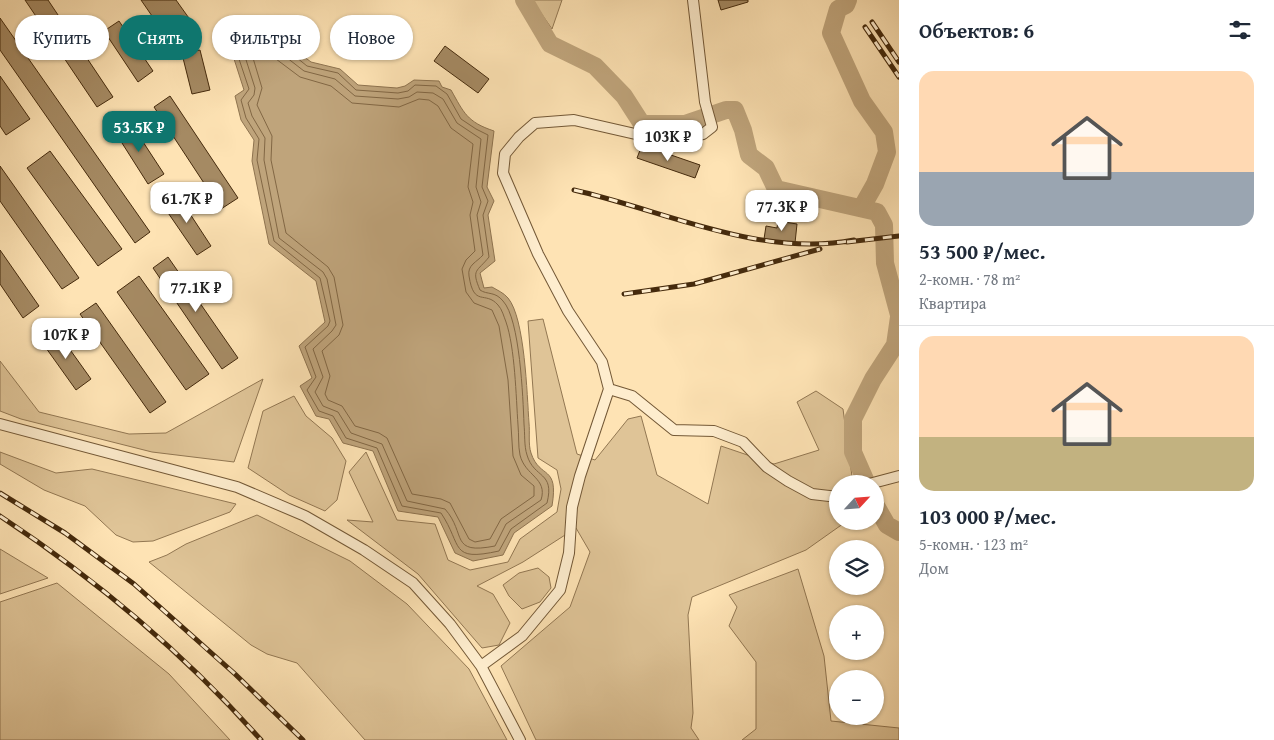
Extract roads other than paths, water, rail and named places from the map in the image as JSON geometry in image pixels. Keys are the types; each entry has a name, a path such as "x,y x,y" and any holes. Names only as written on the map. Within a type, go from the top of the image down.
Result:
{"street":[{"path":"481,666 522,636 560,590 568,553 574,499 609,389 602,362 568,310 538,254 503,174 506,154 519,137 535,123 574,120 666,141 704,134 712,127 705,102 694,0"},
{"path":"609,389 632,396 674,430 714,432 743,442 766,467 788,481 812,494 829,496"},
{"path":"0,424 237,487 305,516 364,550 413,583 450,624 481,666 520,740"},
{"path":"884,479 899,476"}],"water":[{"path":"234,60 308,60 340,69 358,85 397,88 405,86 414,80 439,81 442,87 451,90 467,116 485,128 494,131 487,187 494,201 488,215 495,261 480,273 484,288 492,287 502,293 508,298 514,308 522,339 530,449 535,461 551,478 553,484 552,506 514,533 503,555 473,561 455,553 438,517 398,511 373,451 343,443 329,419 316,416 300,386 312,378 299,346 325,322 316,281 269,244 252,161 254,140 241,120 235,96 244,90"}],"waterway":[{"path":"524,0 550,44 595,66 624,96 642,124 685,124 726,110 735,110 743,130 749,155 766,168 776,189 877,212 884,225 885,263 899,315"},
{"path":"848,0 846,5 838,9 831,33 862,101 884,132 887,152 875,184 862,207"},
{"path":"863,475 853,452 853,419 873,379 895,345 899,317"},
{"path":"884,520 887,525 899,532"}],"railway":[{"path":"872,22 899,62"},
{"path":"865,27 899,77"},
{"path":"574,190 713,230 748,238 784,243 819,244 854,240"},
{"path":"847,242 899,236"},
{"path":"624,294 694,284 820,249"},
{"path":"0,493 65,533 134,584 235,674 303,740"},
{"path":"0,516 71,566 138,619 201,677 261,740"}]}
